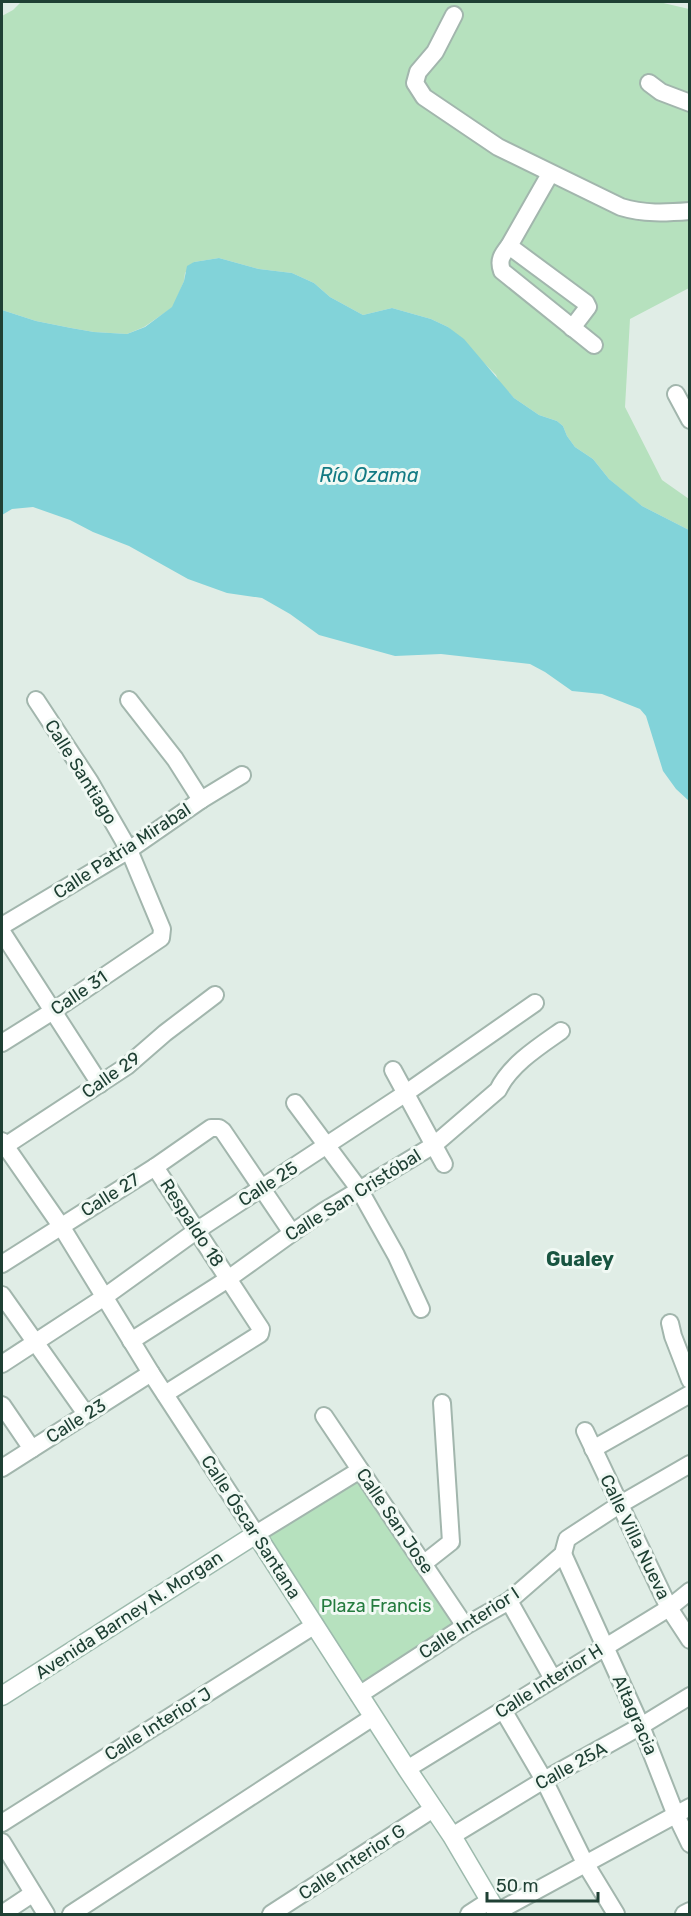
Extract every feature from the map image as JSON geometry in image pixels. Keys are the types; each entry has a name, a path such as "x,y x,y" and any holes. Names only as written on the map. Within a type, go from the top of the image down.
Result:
{"street":[{"path":"454,15 435,52 418,72 415,83 424,97 498,147 621,207 639,212 656,213 690,211"},
{"path":"649,83 661,92 690,103"},
{"path":"550,174 501,257 502,272 594,345"},
{"path":"509,246 586,303 587,310 572,328"},
{"path":"676,394 690,420"},
{"name":"Calle Santiago","path":"36,700 90,782 129,850 162,929 161,938 155,942"},
{"path":"129,700 175,759 201,800"},
{"name":"Calle Patria Mirabal","path":"2,926 129,850 201,800 242,775"},
{"path":"2,932 100,1084"},
{"name":"Calle 31","path":"2,1043 155,942"},
{"name":"Calle 29","path":"2,1145 127,1066 165,1033 215,995"},
{"name":"Calle 25","path":"2,1364 103,1298 196,1231 406,1093 535,1004"},
{"name":"Calle San Cristóbal","path":"131,1341 228,1279 359,1189 434,1145 498,1090 502,1082 529,1054 561,1031"},
{"path":"393,1070 444,1164"},
{"path":"295,1103 359,1189 396,1255 422,1309"},
{"name":"Calle 27","path":"2,1264 155,1167 211,1128 219,1128 223,1131 261,1188"},
{"name":"Calle Óscar Santana","path":"2,1145 60,1227 151,1373 406,1769 452,1836 495,1909"},
{"name":"Respaldo 18","path":"155,1167 261,1329 260,1334 165,1394"},
{"path":"261,1188 292,1233"},
{"path":"2,1294 86,1414"},
{"path":"670,1323 690,1380"},
{"name":"Calle 23","path":"2,1468 151,1373"},
{"path":"593,1449 690,1394"},
{"path":"423,1564 451,1542 442,1403"},
{"path":"2,1405 32,1449"},
{"name":"Calle San Jose","path":"324,1416 465,1626"},
{"name":"Calle Villa Nueva","path":"585,1431 669,1608 690,1640"},
{"name":"Calle Interior I","path":"359,1695 465,1626 509,1601 563,1554 567,1539 619,1505 690,1464"},
{"path":"256,1534 360,1470"},
{"name":"Avenida Barney N. Morgan","path":"2,1696 256,1534"},
{"name":"Altagracia","path":"563,1554 604,1647 682,1810 690,1844"},
{"name":"Calle Interior H","path":"406,1769 669,1608 690,1591"},
{"path":"509,1601 554,1679"},
{"name":"Calle Interior J","path":"2,1822 315,1625"},
{"name":"Calle 25A","path":"452,1836 690,1696"},
{"path":"503,1710 544,1780 585,1863 616,1914"},
{"path":"71,1914 373,1717"},
{"name":"Calle Interior G","path":"271,1914 433,1809"},
{"path":"469,1914 495,1909 682,1810"},
{"path":"2,1842 46,1914"},
{"path":"2,1914 32,1894"},
{"path":"684,1914 690,1911"}],"green space":[{"path":"21,2 659,2 689,9 689,288 630,319 625,407 662,480 689,499 689,530 635,501 609,479 593,459 575,447 563,426 557,421 539,415 514,398 499,382 496,375 448,327 431,319 392,308 363,315 330,297 314,283 292,273 259,269 219,258 194,262 185,273 173,307 144,327 127,334 71,328 36,321 2,310 2,16"},
{"name":"Plaza Francis","path":"358,1476 458,1624 360,1687 263,1535"}],"water":[{"name":"Río Ozama","path":"219,258 259,269 292,273 314,283 330,297 363,315 392,308 431,319 448,327 464,339 514,398 539,415 557,421 563,426 575,447 593,459 609,479 642,506 689,530 689,801 676,789 663,771 646,716 640,709 602,694 572,691 530,664 441,654 395,656 319,635 290,614 262,598 227,593 188,579 129,546 70,520 33,507 12,509 2,515 2,310 36,321 71,328 127,334 145,327 172,307 184,281 187,266 194,262"}],"district":[{"name":"Gualey","path":"580,1259"}]}
